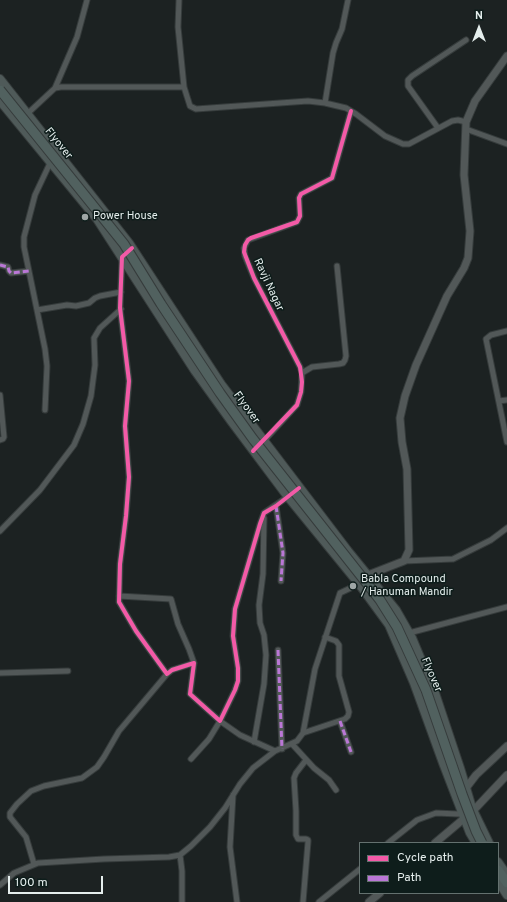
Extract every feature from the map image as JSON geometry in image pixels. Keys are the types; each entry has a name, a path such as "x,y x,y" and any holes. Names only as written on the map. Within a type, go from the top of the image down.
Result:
{"highway":[{"name":"Flyover","path":"0,90 124,244 161,304 224,399 272,464 380,600 397,627 426,690 462,794 482,842"},
{"path":"499,867 507,883"}],"main road":[{"path":"0,79 132,248 221,384 299,488 396,610 409,633 435,693 472,809 488,842"},
{"path":"0,101 97,219 195,371 288,497 359,584 389,625 414,683 442,763 470,833 475,842"},
{"path":"499,866 507,875"},
{"path":"499,883 507,895"}],"street":[{"path":"55,88 77,37 87,0"},
{"path":"179,0 178,27 184,87 190,106 196,109 308,101 336,105 351,111 385,136 403,144 409,144 452,121 458,120 507,144"},
{"path":"325,103 333,53 344,23 348,0"},
{"path":"438,128 408,86 408,80 466,40"},
{"path":"404,561 409,550 407,469 402,442 400,418 405,396 416,365 447,296 468,258 470,231 464,176 466,125 475,101 507,56"},
{"path":"18,123 50,91 55,88 184,87"},
{"name":"Ravji Nagar","path":"253,451 297,405 301,392 302,373 254,278 245,256 244,248 248,240 297,222 300,216 299,198 302,194 332,178 351,111"},
{"path":"45,410 47,366 45,349 24,247 24,237 35,195 50,163 58,152"},
{"path":"132,248 122,257 121,309 129,381 126,426 129,477 120,564 119,602 136,631 167,674"},
{"path":"0,265 8,267 11,273 29,270"},
{"path":"302,373 312,367 339,364 343,363 345,360 346,356 337,266"},
{"path":"37,310 67,305 76,306 89,303 100,296 121,292"},
{"path":"0,532 40,490 74,445 83,424 91,396 95,365 94,338 100,328 121,309"},
{"path":"507,331 491,335 486,339 507,442"},
{"path":"0,395 4,437 0,440"},
{"path":"499,401 507,400"},
{"path":"191,759 209,739 236,690 238,668 233,632 235,609 264,513 276,506 299,488"},
{"path":"276,506 283,552 281,581"},
{"path":"254,742 264,684 266,655 258,605 263,574 264,513"},
{"path":"304,733 315,669 340,593 359,584 368,576 404,561 453,559 491,540 507,528"},
{"path":"119,596 172,599 178,624 194,662 190,694 220,721 240,735 275,751"},
{"path":"409,633 507,607"},
{"path":"0,885 14,873 34,864 55,861 169,857 180,855 210,827 253,768 275,751 297,741 304,733 344,719 348,716 349,712 339,676 339,645 336,641 325,637"},
{"path":"278,650 282,749"},
{"path":"34,864 26,837 10,816 10,813 17,804 31,791 44,786 82,778 96,767 104,758 119,731 167,674 172,670 194,662"},
{"path":"0,673 68,671"},
{"path":"340,720 351,752"},
{"path":"292,744 306,760 329,780 336,790"},
{"path":"466,788 476,776 507,746"},
{"path":"303,902 308,842 306,839 298,839 296,835 294,778 306,760"},
{"path":"436,842 507,775"},
{"path":"234,794 230,847 237,902"},
{"path":"389,842 417,820 436,813 463,815"},
{"path":"180,855 182,871 182,902"},
{"path":"319,902 359,870"},
{"path":"370,902 379,894"}],"marked path":[{"path":"0,265 8,267 11,273 29,271"},
{"path":"276,506 283,553 281,581"},
{"path":"278,650 282,749"},
{"path":"340,721 351,752"}],"cycle path":[{"path":"253,451 297,405 302,382 300,367 254,278 244,252 245,245 251,238 297,222 300,216 299,198 301,194 332,178 351,111"},
{"path":"132,248 122,257 120,308 129,381 125,426 129,477 120,564 119,602 136,631 167,674 172,670 194,663 190,694 220,721 238,681 238,668 233,636 235,609 260,524 264,513 276,506 299,488"}],"place":[{"name":"Power House","path":"85,217"},
{"name":"Babla Compound / Hanuman Mandir","path":"353,586"}]}
